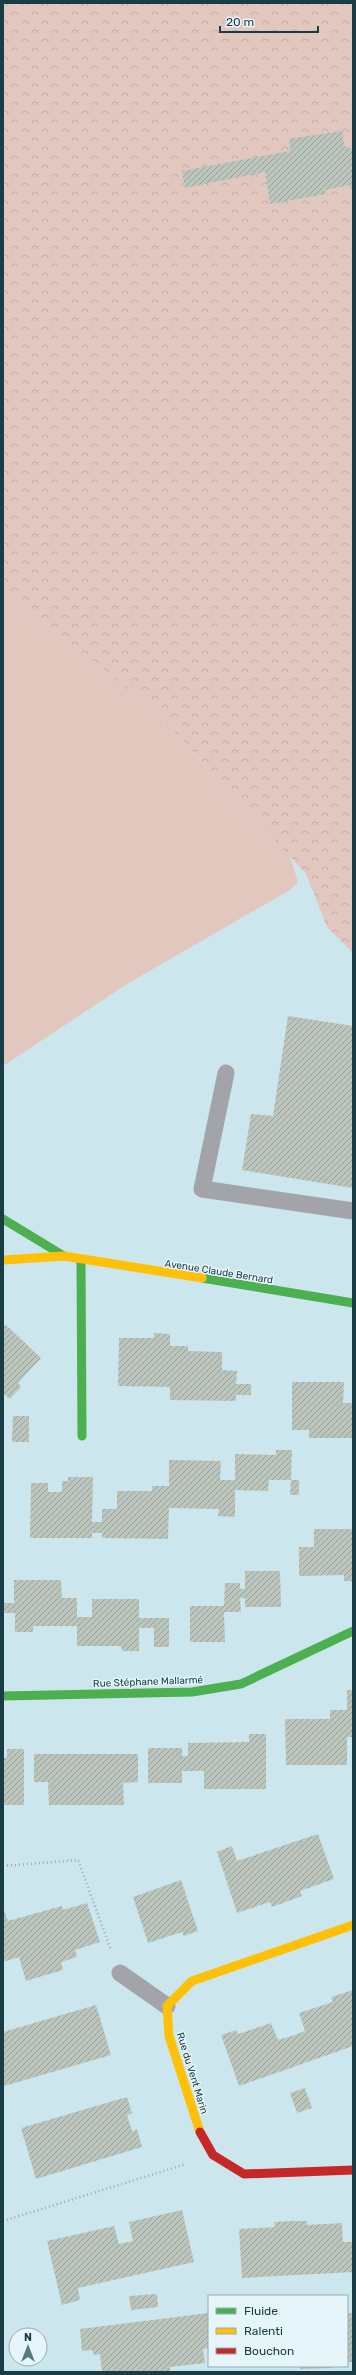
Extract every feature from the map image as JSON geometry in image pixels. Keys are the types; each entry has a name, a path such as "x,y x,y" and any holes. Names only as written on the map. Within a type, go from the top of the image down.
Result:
{"street":[{"name":"Avenue Claude Bernard","path":"3,1219 64,1256"},
{"name":"Avenue Claude Bernard","path":"3,1260 64,1256 81,1260 353,1303"},
{"path":"81,1260 82,1436"},
{"name":"Rue Stéphane Mallarmé","path":"3,1696 192,1692 241,1684 353,1632"},
{"path":"167,2006 192,1981 353,1925"},
{"name":"Rue du Vent Marin","path":"167,2006 169,2036 202,2138 213,2155 244,2174 353,2170"}],"lane":[{"path":"226,1073 202,1189 353,1211"},
{"path":"120,1973 167,2006"}],"path":[{"path":"3,1866 78,1860 120,1973"},
{"path":"3,2221 213,2155"}],"green space":[{"path":"3,3 353,3 353,953 327,927 306,874 156,712 3,589"},
{"path":"3,589 156,712 290,856 298,882 290,890 127,984 3,1066"}],"building":[{"path":"342,131 345,149 353,148 353,188 351,189 350,185 325,190 326,194 270,204 265,172 185,188 182,171 290,151 289,139"},
{"path":"288,1016 353,1026 353,1188 242,1170 251,1114 273,1116"},
{"path":"6,1325 41,1358 18,1383 21,1387 10,1399 3,1393 3,1328"},
{"path":"154,1333 170,1334 170,1346 188,1346 188,1351 222,1352 222,1370 237,1371 236,1384 251,1384 251,1395 236,1395 236,1401 170,1400 170,1387 118,1386 119,1338 154,1338"},
{"path":"292,1382 344,1382 343,1403 353,1403 353,1438 309,1438 309,1430 292,1430"},
{"path":"13,1416 29,1416 29,1442 12,1442"},
{"path":"276,1450 292,1450 291,1480 269,1480 268,1491 235,1490 235,1517 218,1516 219,1509 169,1508 168,1539 102,1538 102,1533 92,1533 92,1538 30,1538 31,1483 48,1483 48,1492 62,1492 62,1481 68,1481 68,1477 93,1477 92,1522 102,1522 102,1509 117,1509 117,1491 152,1491 152,1486 169,1486 169,1460 221,1461 220,1480 235,1480 235,1454 276,1455"},
{"path":"291,1480 299,1480 299,1495 290,1495"},
{"path":"314,1529 353,1529 353,1581 344,1581 344,1575 299,1576 299,1547 314,1547"},
{"path":"245,1571 280,1571 281,1607 245,1607 245,1598 240,1598 241,1612 224,1612 225,1642 190,1642 190,1606 224,1606 225,1583 240,1583 240,1589 245,1589"},
{"path":"14,1580 61,1580 62,1598 77,1598 77,1617 92,1617 92,1599 139,1599 139,1618 169,1618 169,1647 154,1647 154,1628 139,1628 139,1651 122,1651 121,1646 77,1646 77,1626 33,1626 33,1632 15,1632 15,1613 3,1613 3,1603 14,1603"},
{"path":"347,1690 353,1690 353,1737 347,1737 347,1765 286,1765 285,1719 330,1719 330,1710 347,1710"},
{"path":"249,1734 266,1734 266,1789 204,1789 204,1771 182,1771 182,1783 148,1783 148,1748 182,1748 182,1756 188,1756 188,1743 249,1742"},
{"path":"7,1749 24,1749 24,1805 3,1805 3,1758 7,1758"},
{"path":"34,1754 138,1754 138,1782 123,1783 124,1805 49,1805 48,1782 34,1782"},
{"path":"318,1834 334,1879 300,1891 302,1896 272,1907 270,1902 237,1913 217,1852 232,1846 237,1861"},
{"path":"181,1880 198,1931 184,1936 182,1932 148,1943 133,1897"},
{"path":"87,1903 100,1942 75,1950 77,1957 61,1962 63,1970 26,1981 19,1957 3,1962 3,1907 8,1921 62,1906 63,1910"},
{"path":"353,1990 353,2046 239,2086 221,2035 236,2030 238,2034 271,2023 278,2040 292,2036 305,2031 299,2013 333,2002 331,1997"},
{"path":"96,2005 111,2055 4,2086 3,2032"},
{"path":"305,2088 312,2108 297,2113 290,2093"},
{"path":"127,2097 132,2113 127,2115 132,2131 137,2129 142,2147 36,2179 21,2128"},
{"path":"182,2210 194,2262 78,2288 80,2300 62,2305 47,2241 114,2226 119,2244 133,2241 129,2222"},
{"path":"307,2221 307,2225 342,2223 343,2242 353,2242 353,2272 242,2278 239,2229 275,2227 274,2222"},
{"path":"157,2294 158,2307 131,2310 129,2296"},
{"path":"208,2313 208,2348 203,2349 205,2363 170,2367 170,2372 102,2372 100,2354 94,2355 92,2350 82,2351 80,2329"},
{"path":"348,2313 353,2313 353,2362 348,2362"},
{"path":"300,2367 332,2367 332,2368 300,2369"}],"traffic: fast":[{"path":"3,1219 64,1256"},
{"path":"81,1260 82,1436"},
{"path":"202,1278 353,1303"},
{"path":"3,1696 192,1692 241,1684 353,1631"}],"traffic: slow":[{"path":"3,1260 64,1256 202,1278"},
{"path":"200,2132 169,2036 167,2006 192,1981 353,1925"}],"traffic: jam":[{"path":"200,2132 213,2155 244,2174 353,2170"}]}
